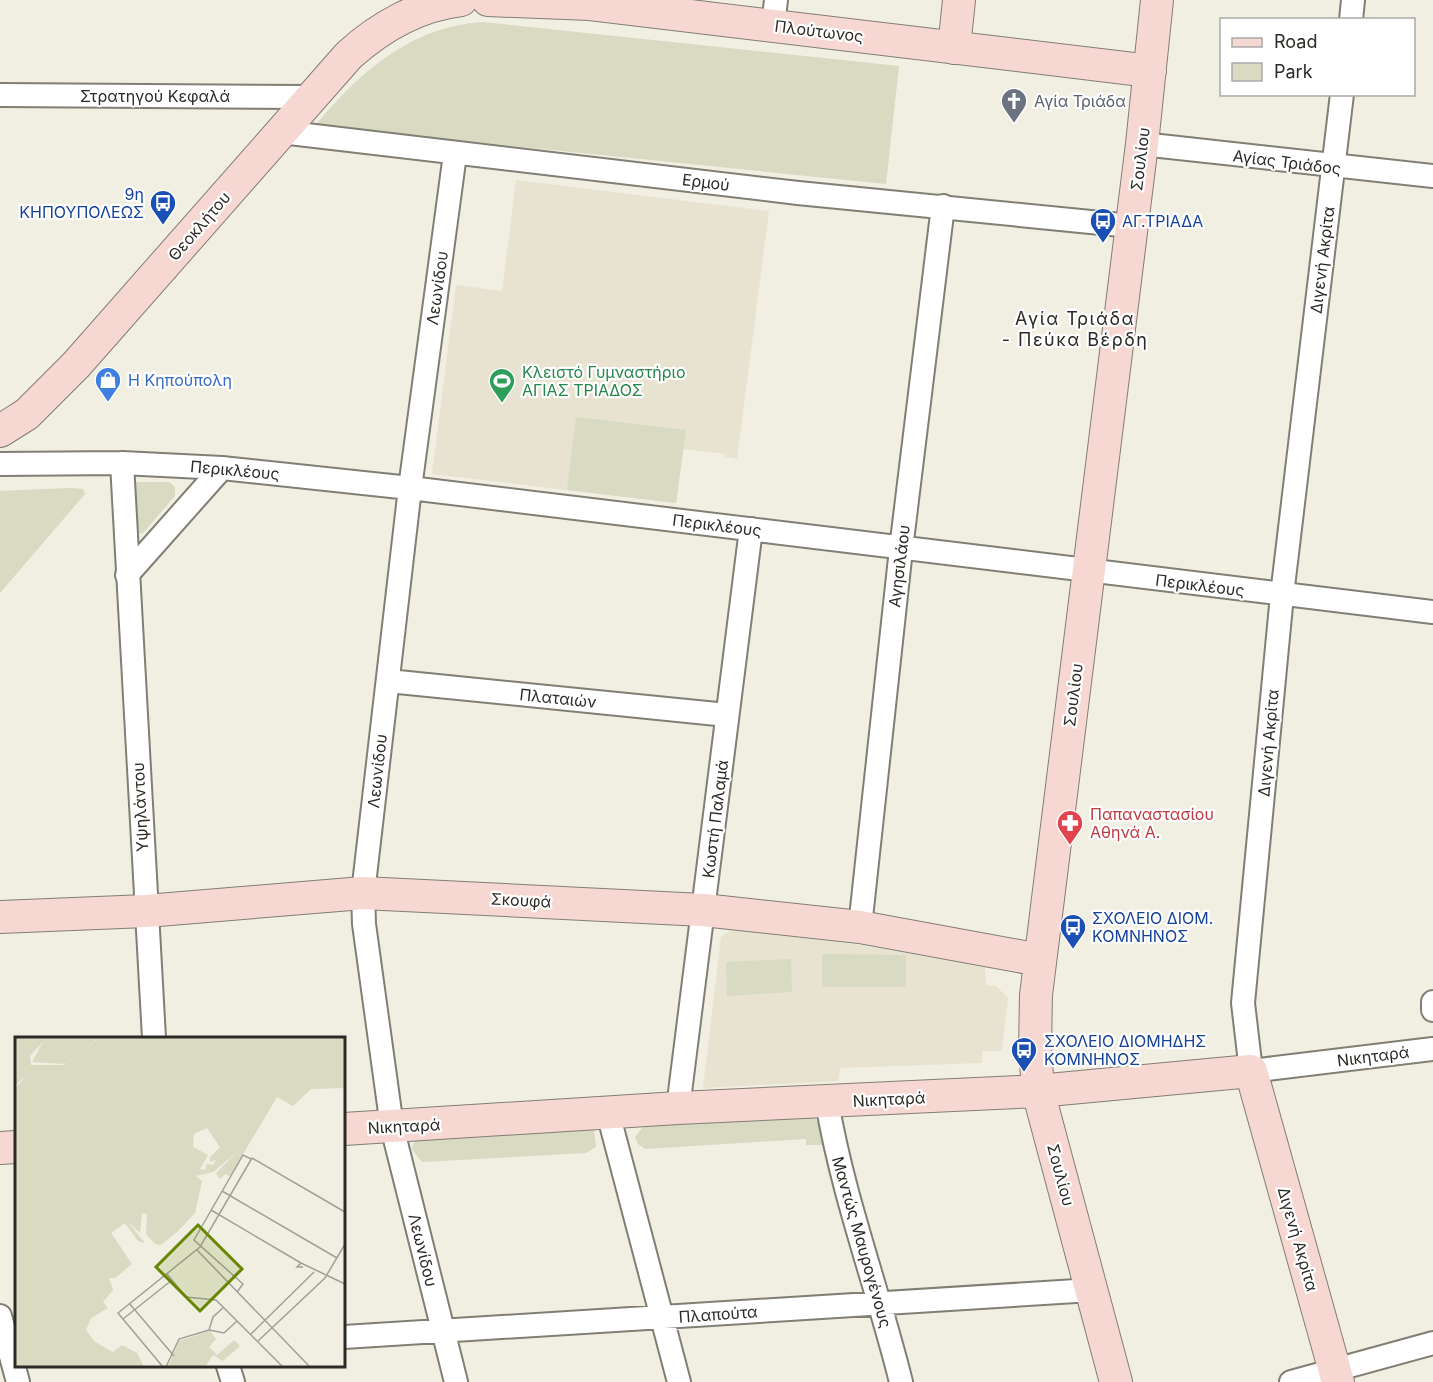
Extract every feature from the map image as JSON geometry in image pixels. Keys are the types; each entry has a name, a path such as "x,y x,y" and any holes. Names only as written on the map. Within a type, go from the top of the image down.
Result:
{"street":[{"path":"398,10 461,0"},
{"name":"Πλούτωνος","path":"488,0 590,2 775,13 954,48 1150,71"},
{"path":"954,48 959,0"},
{"name":"Σουλίου","path":"1116,1382 1038,1091 1035,1048 1040,960 1142,144 1157,0"},
{"path":"1351,18 1353,0"},
{"name":"Θεοκλήτου","path":"0,431 39,403 76,365 310,97 398,10"},
{"name":"Στρατηγού Κεφαλά","path":"0,95 310,97"},
{"name":"Διγενή Ακρίτα","path":"1337,1376 1251,1071 1243,1002 1282,595 1342,96"},
{"name":"Ερμού","path":"281,132 798,193 1131,226"},
{"name":"Αγίας Τριάδος","path":"1142,144 1333,167 1433,176"},
{"name":"Λεωνίδου","path":"455,154 411,488 363,893 364,924 392,1127 456,1382"},
{"name":"Αγησιλάου","path":"860,927 901,549 943,206"},
{"name":"Περικλέους","path":"0,464 122,463 222,468 411,488 1433,612"},
{"name":"Υψηλάντου","path":"122,463 154,1037"},
{"path":"127,575 222,468"},
{"name":"Κωστή Παλαμά","path":"678,1108 751,529"},
{"name":"Πλαταιών","path":"388,681 728,715"},
{"name":"Σκουφά","path":"0,917 146,911 363,893 703,910 860,927 1040,960"},
{"path":"1433,1002 1433,1010"},
{"name":"Νικηταρά","path":"345,1129 678,1108 1038,1091 1251,1071 1433,1049"},
{"name":"Μαντώς Μαυρογένους","path":"827,1102 835,1149 882,1303 901,1382"},
{"path":"608,1113 679,1382"},
{"path":"0,1148 15,1147"},
{"name":"Πλαπούτα","path":"345,1337 1092,1290"},
{"path":"0,1316 18,1382"},
{"path":"1291,1382 1337,1376 1433,1343"},
{"path":"229,1367 233,1382"}],"shaded area":[{"path":"516,180 769,211 737,459 725,457 725,454 683,449 676,503 432,474 456,285 502,291"},
{"path":"732,929 860,945 985,967 986,985 996,986 1008,998 1002,1051 982,1051 982,1063 840,1068 838,1081 703,1088 721,937"}],"green space":[{"path":"483,22 899,66 886,184 315,126 350,88 388,56 433,32 457,25"},
{"path":"576,417 686,430 676,503 567,490"},
{"path":"169,482 175,487 175,496 143,533 136,534 131,484"},
{"path":"83,489 85,494 0,593 0,491"},
{"path":"822,954 906,955 906,987 822,987"},
{"path":"791,959 792,992 727,996 726,962"},
{"path":"810,1116 816,1119 824,1145 806,1145 806,1139 645,1149 638,1144 635,1137 643,1127"},
{"path":"594,1127 596,1147 586,1153 422,1162 412,1149 414,1142 419,1138"}],"place":[{"name":"Αγία Τριάδα","path":"1014,124"},
{"name":"9η ΚΗΠΟΥΠΟΛΕΩΣ","path":"163,226"},
{"name":"ΑΓ.ΤΡΙΑΔΑ","path":"1103,244"},
{"name":"Η Κηπούπολη","path":"108,403"},
{"name":"Κλειστό Γυμναστήριο ΑΓΙΑΣ ΤΡΙΑΔΟΣ","path":"502,404"},
{"name":"Παπαναστασίου Αθηνά Α.","path":"1070,846"},
{"name":"ΣΧΟΛΕΙΟ ΔΙΟΜ. ΚΟΜΝΗΝΟΣ","path":"1073,950"},
{"name":"ΣΧΟΛΕΙΟ ΔΙΟΜΗΔΗΣ ΚΟΜΝΗΝΟΣ","path":"1024,1073"}],"district":[{"name":"Αγία Τριάδα - Πεύκα Βέρδη","path":"1075,328"}]}
